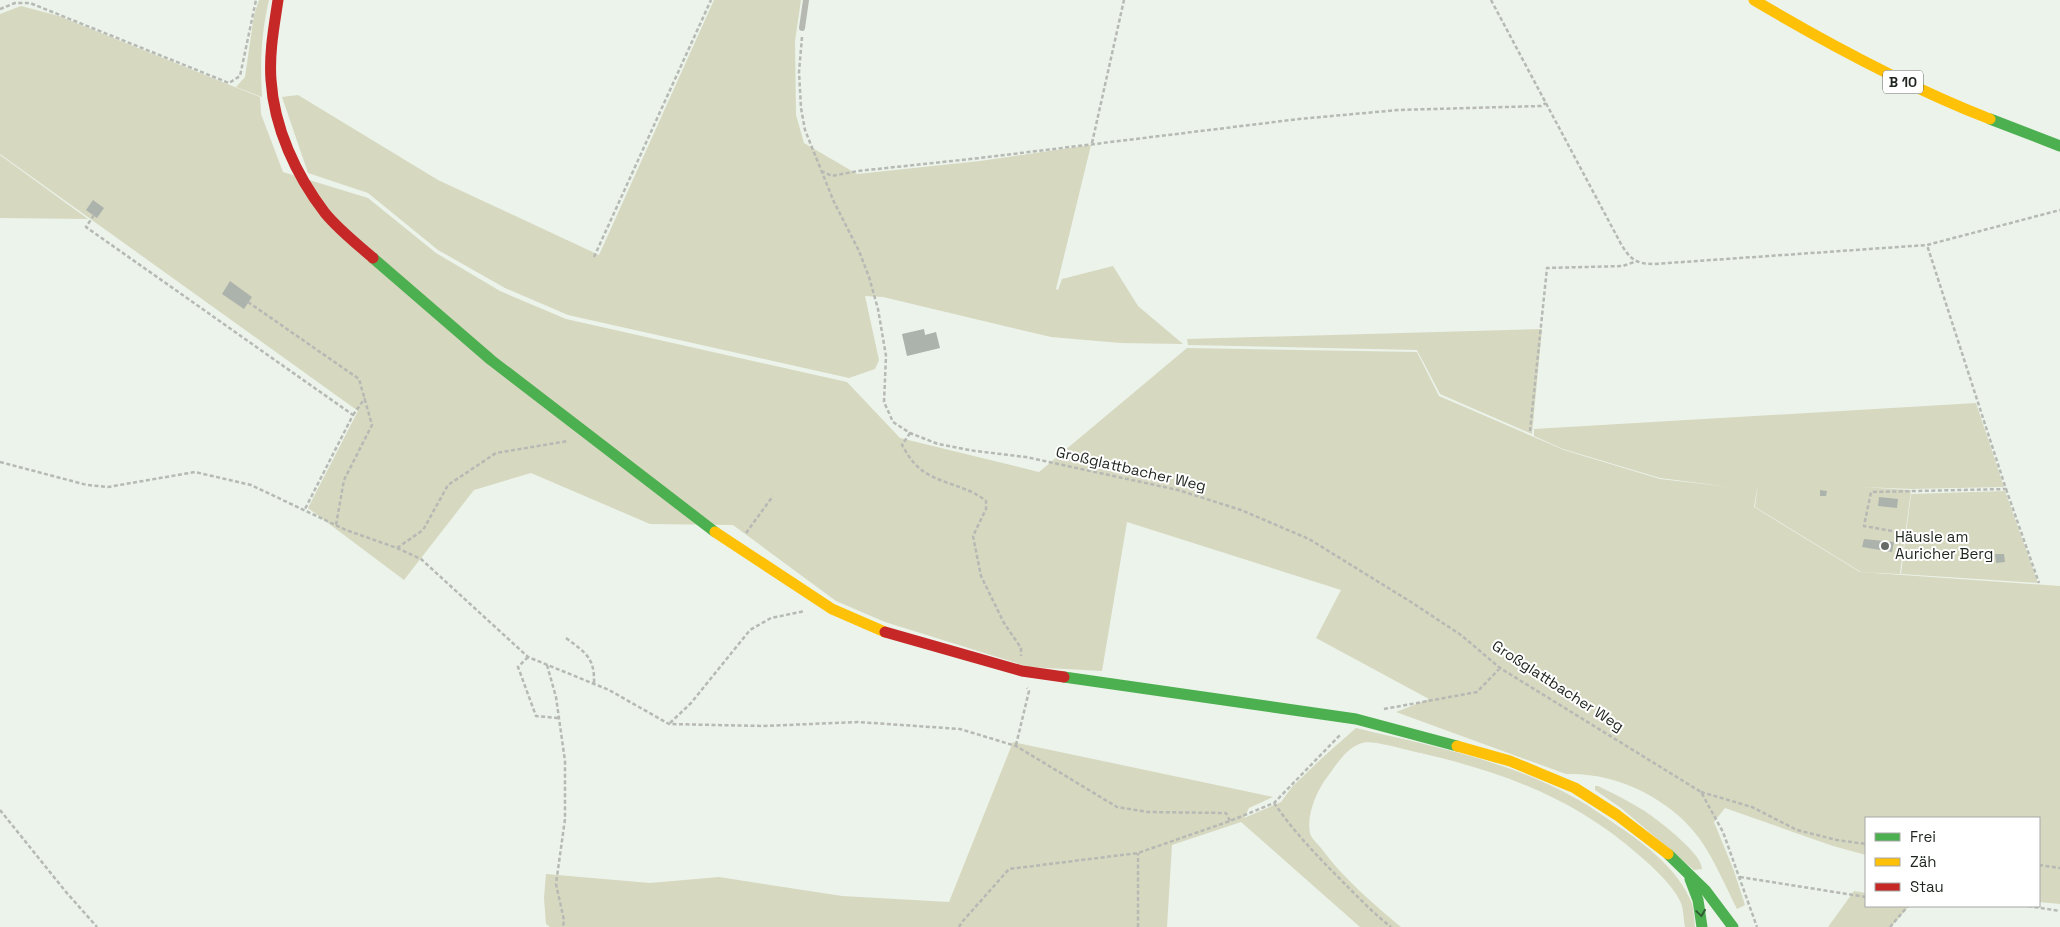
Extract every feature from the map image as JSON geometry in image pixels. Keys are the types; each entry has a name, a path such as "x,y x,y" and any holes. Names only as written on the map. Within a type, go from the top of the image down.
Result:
{"main road":[{"path":"278,0 270,48 274,106 289,154 318,204 352,240 483,354 713,531 832,609 880,631 1022,671 1356,719 1510,761 1575,788 1617,815 1663,849 1706,891 1733,927"},
{"name":"B 10","path":"1754,0 1814,36 1901,82 2002,125 2060,146"},
{"path":"1684,868 1698,900 1702,927"}],"lane":[{"path":"802,28 806,0"}],"path":[{"path":"0,9 15,3 30,3 229,83 240,76 256,0"},
{"path":"594,257 711,0"},
{"path":"1092,143 1124,0"},
{"path":"1491,0 1620,244 1634,262"},
{"name":"Großglattbacher Weg","path":"802,28 799,72 801,108 805,130 834,202 859,251 873,293 886,356 884,402 893,422 910,433 938,444 975,451 1026,457 1178,490 1241,510 1308,540 1411,602 1461,636 1500,668 1701,792 1723,832 1757,927"},
{"path":"821,171 832,176 1299,119 1398,110 1541,106 1546,103"},
{"path":"1530,431 1547,268 1623,266 1634,262 1654,264 1927,245 2060,210"},
{"path":"94,215 86,227 353,415"},
{"path":"1927,245 2006,489 2039,583"},
{"path":"248,302 348,370 358,379 372,425 344,480 336,525"},
{"path":"306,509 353,415 365,397"},
{"path":"910,433 902,446 916,466 937,479 975,492 986,501 986,509 973,536 981,576 1004,623 1021,648 1022,671"},
{"path":"397,548 423,530 448,485 496,453 592,437"},
{"path":"0,462 88,485 108,487 195,472 251,485 306,509 336,525 421,559 528,657 609,690 669,724 763,726 858,722 960,728 1016,746 1117,807 1148,812 1226,813 1230,821"},
{"path":"1892,531 1864,526 1871,492 2006,489"},
{"path":"742,538 773,496"},
{"path":"669,724 691,703 750,630 771,618 805,611"},
{"path":"566,638 585,652 592,662 595,671 594,684"},
{"path":"528,657 518,667 536,716 558,718"},
{"path":"547,665 556,697 565,761 565,819 556,884 564,920 563,927"},
{"path":"1378,710 1477,692 1500,668"},
{"path":"1016,746 1029,691"},
{"path":"959,927 1010,869 1138,854 1274,803 1356,719"},
{"path":"1701,792 1752,807 1797,830 1837,840 1865,844"},
{"path":"1274,803 1290,827 1309,848 1376,916 1391,927"},
{"path":"0,810 66,892 97,927"},
{"path":"1138,854 1138,927"},
{"path":"2040,865 2060,868"},
{"path":"1740,877 1865,897"},
{"path":"1890,927 1907,907"},
{"path":"2036,907 2060,910"}],"green space":[{"path":"259,0 269,0 262,48 262,97 236,87 245,77 254,15"},
{"path":"714,0 801,0 795,41 796,115 804,143 857,174 980,161 1091,145 1056,289 1058,290 1062,279 1113,266 1138,306 1183,344 1121,343 1051,337 883,297 865,296 879,360 875,369 849,378 568,315 505,288 438,250 368,193 308,173 282,97 298,95 438,180 599,255"},
{"path":"21,6 59,16 260,97 261,114 283,172 368,198 436,253 500,291 566,319 847,382 900,438 1039,472 1187,348 1417,352 1439,396 1564,450 1660,479 1730,487 1660,478 1563,449 1534,436 1534,429 1976,403 2004,487 1912,489 1861,487 1911,490 1900,574 1861,572 1755,507 1758,484 1754,507 1860,572 2060,586 2060,904 2040,902 2040,817 1865,817 1865,855 1833,846 1725,808 1714,822 1734,871 1745,905 1737,909 1699,838 1673,811 1640,790 1603,778 1566,774 1396,712 1429,699 1316,638 1341,590 1127,522 1102,671 1029,667 885,622 836,601 733,525 650,524 531,473 474,490 404,580 308,508 358,411 0,154 0,14"},
{"path":"0,155 88,219 0,218"},
{"path":"1542,329 1532,434 1440,394 1417,350 1188,345 1187,339"},
{"path":"2005,491 2038,583 1901,574 1911,494"},
{"path":"1356,728 1437,747 1490,762 1541,781 1566,793 1644,844 1671,870 1691,901 1695,927 1685,927 1682,907 1677,895 1650,865 1615,836 1590,818 1564,803 1537,790 1481,769 1391,746 1367,742 1356,745 1347,752 1324,782 1316,795 1311,811 1310,833 1348,880 1401,927 1360,927 1241,822 1172,845 1167,927 550,927 546,924 544,898 546,874 650,883 719,877 842,896 949,902 1013,742 1273,797 1249,808 1244,818 1281,802 1292,787"},
{"path":"1595,786 1626,800 1658,820 1687,846 1700,862 1702,869 1694,870 1621,808 1595,790"},
{"path":"1854,891 1865,893 1865,907 1908,907 1891,927 1828,927"}],"building":[{"path":"93,200 104,208 97,218 86,210"},
{"path":"230,281 252,297 244,309 222,294"},
{"path":"924,329 925,335 936,332 940,348 907,356 902,334"},
{"path":"1820,490 1827,491 1826,496 1820,496"},
{"path":"1879,497 1898,499 1897,508 1878,506"},
{"path":"1864,539 1894,542 1892,552 1862,547"},
{"path":"1995,554 2004,554 2005,562 1996,563"}],"traffic: fast":[{"path":"1990,119 2060,146"},
{"path":"373,258 491,360 715,532"},
{"path":"1064,677 1356,719 1457,746"},
{"path":"1668,854 1706,891 1733,927"},
{"path":"1690,879 1698,900 1702,927"}],"traffic: slow":[{"path":"1754,0 1811,33 1899,79 1990,119"},
{"path":"715,532 832,609 885,632"},
{"path":"1457,746 1510,761 1575,788 1617,815 1668,854"}],"traffic: jam":[{"path":"278,0 272,40 271,80 277,116 288,150 305,183 325,213 342,231 373,258"},
{"path":"885,632 1022,671 1064,677"}],"place":[{"name":"Häusle am Auricher Berg","path":"1885,546"}]}
